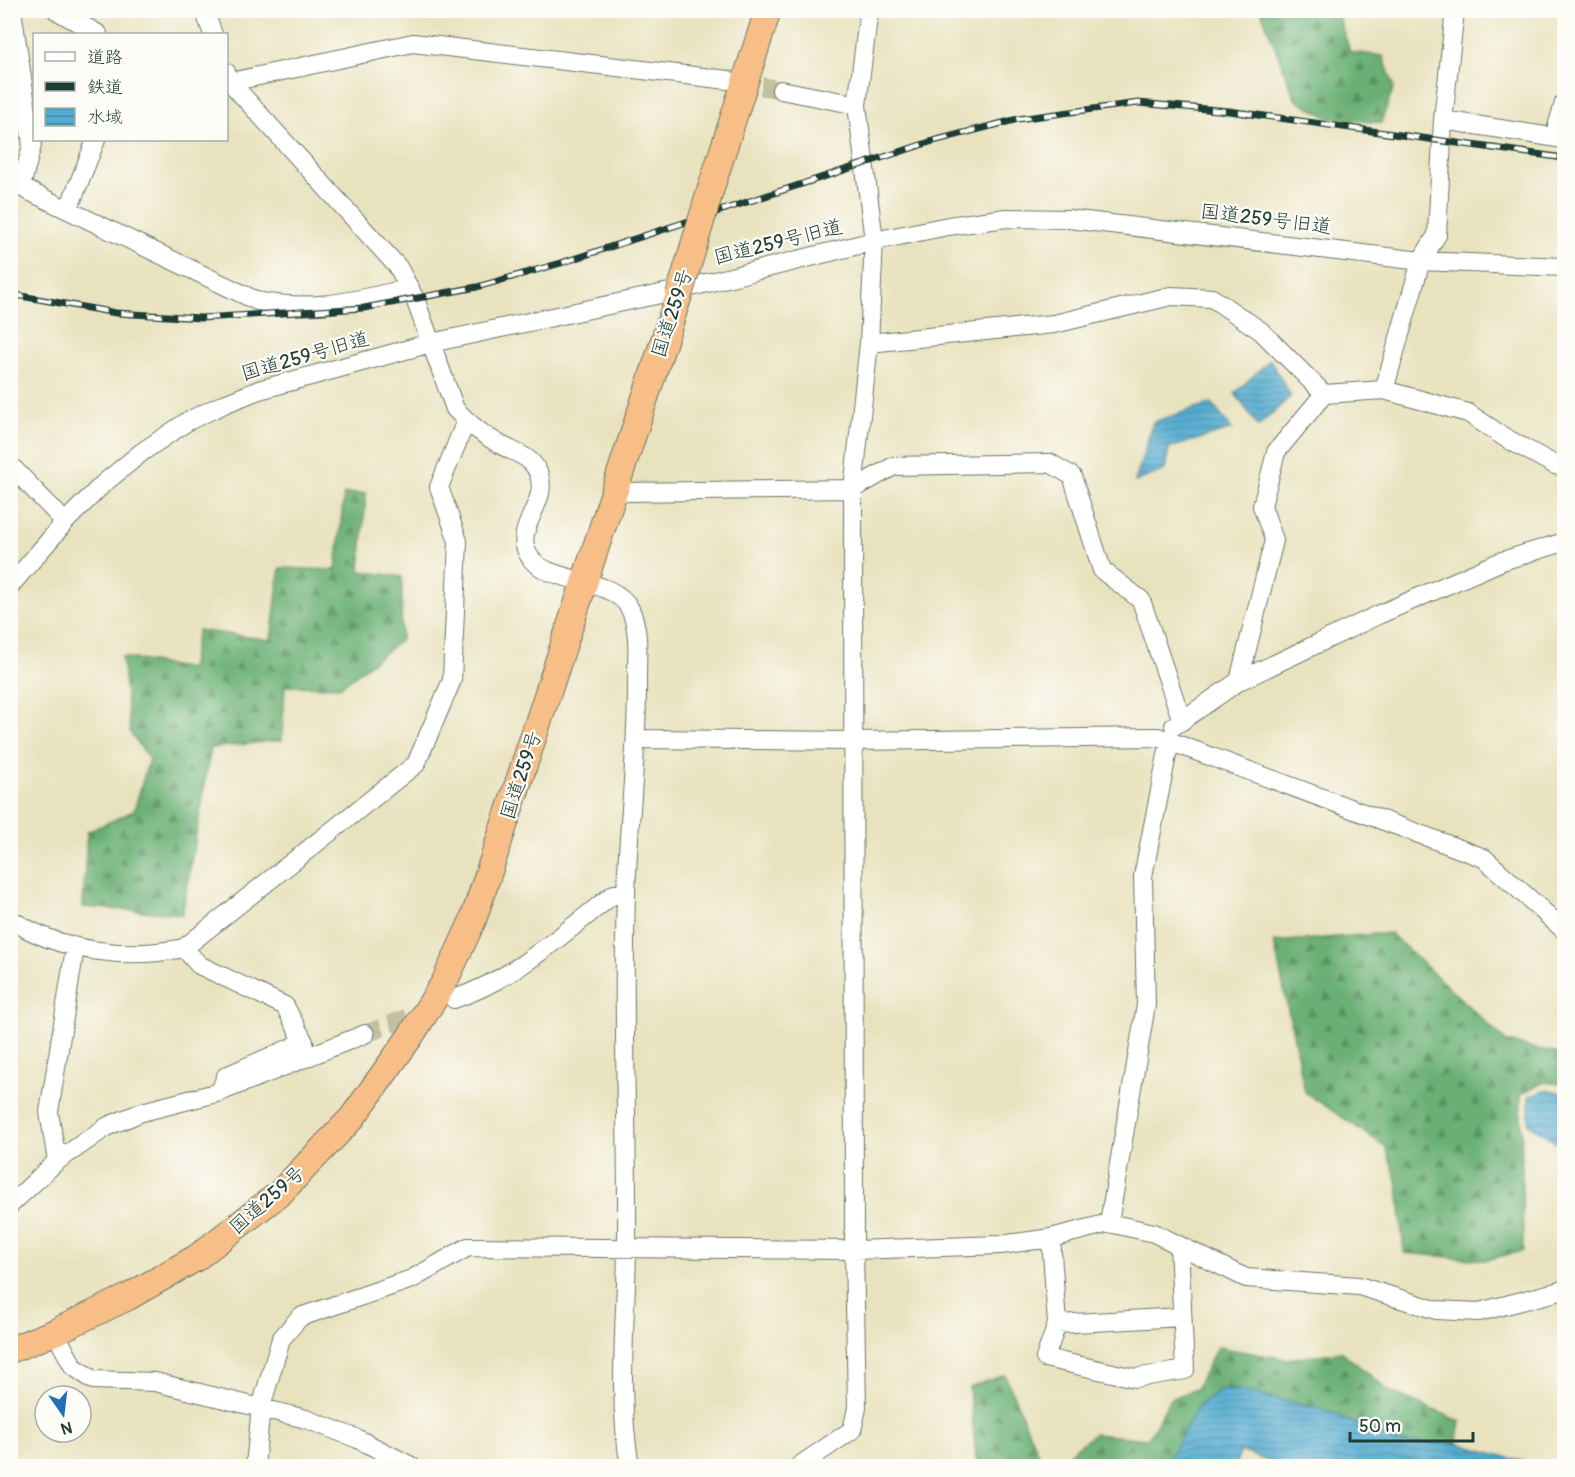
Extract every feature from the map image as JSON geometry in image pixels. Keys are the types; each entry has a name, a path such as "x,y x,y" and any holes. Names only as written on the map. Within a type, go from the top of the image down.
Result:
{"highway":[{"name":"国道259号","path":"10,1350 128,1298 196,1258 280,1193 352,1118 410,1037 444,983 473,920 679,295 768,10"}],"street":[{"path":"12,10 32,145 16,184 258,301 316,307 410,288"},
{"path":"56,10 96,33"},
{"path":"204,10 213,33"},
{"path":"799,1467 852,1430 857,1408 854,1250 853,489 869,343 874,241 857,105 869,10"},
{"path":"1384,390 1421,261 1437,236 1443,120 1455,10"},
{"path":"228,79 413,43 728,80"},
{"path":"228,79 398,267 410,288 455,409 466,421 501,445 522,455 538,472 541,496 527,521 524,535 525,548 532,560 544,569 602,586 628,605 636,627 638,739 626,894 627,1247 624,1435 630,1467"},
{"path":"781,90 857,105"},
{"path":"1443,120 1559,138 1564,103"},
{"path":"68,210 96,141"},
{"name":"国道259号旧道","path":"10,586 65,522 103,484 142,452 188,421 259,390 431,343 679,290 874,241 948,226 1006,218 1069,219 1421,261 1564,267"},
{"path":"869,343 1054,324 1171,296 1212,298 1262,331 1324,394"},
{"path":"1239,681 1274,540 1263,506 1276,452 1324,394 1384,390 1468,413 1504,437 1555,465 1564,467"},
{"path":"10,919 75,948 152,955 184,948 416,764 452,680 458,541 440,487 466,421"},
{"path":"613,490 627,492 853,489 894,466 1050,464 1072,476 1102,570 1141,600 1182,721"},
{"path":"10,465 65,522"},
{"path":"1109,1223 1146,1005 1143,876 1164,739 1182,721 1239,681 1378,615 1502,561 1564,542"},
{"path":"638,739 853,741 1164,739 1484,858 1564,930"},
{"path":"454,999 483,990 517,969 614,894 626,894"},
{"path":"57,1161 49,1112 75,948"},
{"path":"184,948 199,965 285,1006 304,1042 225,1076 220,1092"},
{"path":"10,1205 57,1161 108,1126 134,1115 220,1092 365,1034"},
{"path":"255,1467 261,1407 281,1339 300,1317 412,1279 468,1247 854,1250 1000,1245 1051,1238 1109,1223 1154,1233 1246,1278 1359,1286 1436,1310 1479,1312 1564,1290"},
{"path":"1051,1238 1058,1324 1045,1358 1134,1378 1185,1370 1179,1246"},
{"path":"1058,1324 1182,1317"},
{"path":"55,1332 73,1366 93,1380 155,1382 306,1419 358,1439 411,1467"}],"green space":[{"path":"1261,11 1337,11 1350,52 1383,56 1394,86 1381,123 1329,118 1295,99"},
{"path":"366,493 360,571 402,577 401,640 340,687 285,686 282,740 211,748 182,914 83,907 87,832 134,811 149,759 130,732 122,657 190,669 198,630 271,640 280,568 336,570 344,494"},
{"path":"1390,933 1507,1042 1564,1055 1564,1084 1544,1082 1521,1094 1523,1251 1484,1260 1404,1253 1398,1184 1386,1147 1305,1092 1274,942"},
{"path":"1217,1347 1286,1359 1342,1352 1389,1391 1460,1421 1457,1443 1396,1443 1326,1410 1238,1390 1219,1390 1198,1406 1165,1466 977,1466 969,1387 1005,1375 1041,1461 1062,1459 1094,1434 1148,1439 1170,1399 1196,1389"}],"water":[{"path":"1270,360 1291,396 1258,426 1235,393"},
{"path":"1211,403 1232,429 1169,448 1165,470 1135,482 1153,422"},
{"path":"1549,1090 1564,1093 1564,1148 1529,1124 1529,1096"},
{"path":"1219,1390 1238,1390 1326,1410 1396,1443 1457,1443 1537,1466 1281,1466 1241,1451 1235,1466 1165,1466 1198,1406"}],"tunnel":[{"path":"735,81 781,90"},
{"path":"365,1034 430,1009"}],"railway":[{"path":"10,294 116,313 201,318 364,308 477,287 561,263 933,141 1018,119 1138,103 1229,111 1564,158"}]}
